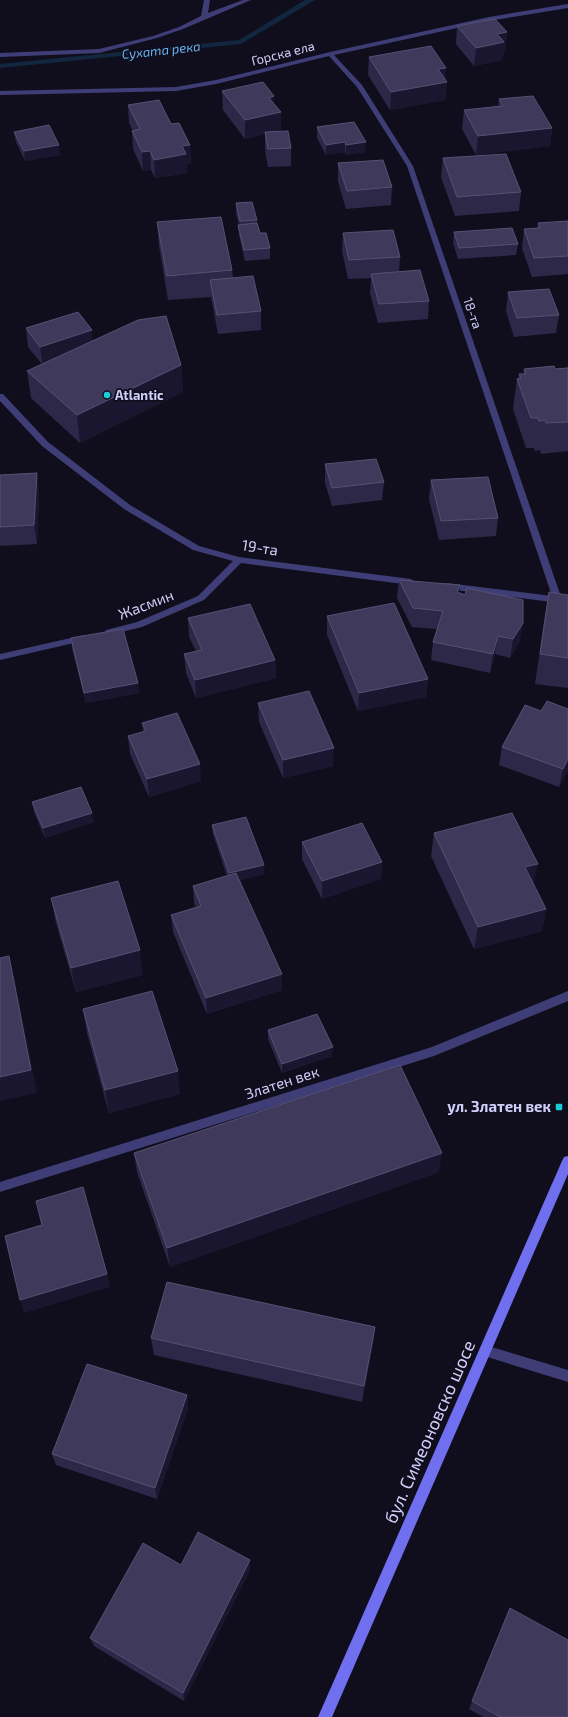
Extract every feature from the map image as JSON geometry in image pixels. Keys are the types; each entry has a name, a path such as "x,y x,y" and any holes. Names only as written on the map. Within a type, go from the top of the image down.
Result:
{"street":[{"path":"204,17 206,0"},
{"path":"0,55 99,51 162,35 248,0"},
{"name":"Горска ела","path":"0,93 176,89 216,82 330,54 488,19 568,6"},
{"name":"18-та","path":"330,54 360,86 410,166 557,599"},
{"name":"19-та","path":"0,396 45,444 127,507 196,548 239,560 419,583"},
{"name":"Жасмин","path":"0,657 139,625 201,598 239,560"},
{"path":"434,585 568,601"},
{"name":"Златен век","path":"0,1187 434,1051 568,996"},
{"name":"бул. Симеоновско шосе","path":"324,1717 568,1161"},
{"path":"485,1351 568,1376"}],"building":[{"path":"495,19 507,32 497,34 504,42 476,48 457,26"},
{"path":"431,46 446,68 438,69 447,82 391,92 369,57"},
{"path":"263,82 274,96 269,98 281,112 245,120 222,91"},
{"path":"533,96 552,128 478,136 464,110 503,106 499,99"},
{"path":"159,100 171,124 179,123 190,145 182,146 186,154 154,160 150,151 142,152 132,131 140,129 128,105"},
{"path":"354,122 366,142 346,145 345,142 326,145 317,127"},
{"path":"49,125 59,145 24,151 14,132"},
{"path":"288,131 291,148 268,149 265,132"},
{"path":"506,154 521,192 457,197 443,158"},
{"path":"383,160 392,187 347,191 338,163"},
{"path":"252,202 257,220 240,221 236,203"},
{"path":"221,217 232,270 167,276 157,222"},
{"path":"568,221 568,256 534,258 524,229 540,228 538,223"},
{"path":"257,223 260,233 266,233 270,248 244,250 238,225"},
{"path":"512,228 518,244 459,248 454,232"},
{"path":"393,230 400,257 349,260 343,233"},
{"path":"420,270 429,301 379,304 371,274"},
{"path":"253,276 261,311 217,315 210,280"},
{"path":"549,289 559,315 517,318 508,292"},
{"path":"78,312 92,330 40,347 26,328"},
{"path":"166,316 181,365 77,415 27,371 138,320"},
{"path":"554,366 555,369 568,368 568,422 546,423 545,420 539,421 538,418 531,418 517,379 521,378 519,374 526,374 524,369"},
{"path":"376,459 384,482 332,488 325,464"},
{"path":"37,473 34,525 0,527 0,475"},
{"path":"488,477 498,518 441,521 431,480"},
{"path":"399,580 460,585 457,592 465,595 467,588 523,600 523,623 513,639 498,636 493,654 433,642 443,611 413,608"},
{"path":"549,592 568,595 568,658 540,654"},
{"path":"394,603 428,679 359,693 327,616"},
{"path":"250,604 275,660 195,680 184,654 202,650 188,618"},
{"path":"123,629 138,683 84,693 71,638"},
{"path":"309,691 334,748 283,760 258,703"},
{"path":"547,701 568,709 568,759 563,769 502,747 525,705 541,711"},
{"path":"177,713 200,764 147,779 128,736 146,731 142,723"},
{"path":"81,787 92,813 43,828 32,802"},
{"path":"512,813 538,864 525,867 546,909 478,927 434,833"},
{"path":"246,817 264,865 229,873 212,825"},
{"path":"362,823 382,862 322,881 302,842"},
{"path":"236,873 282,974 206,998 171,915 201,906 193,886"},
{"path":"118,881 140,950 71,968 51,898"},
{"path":"9,956 31,1070 0,1077 0,958"},
{"path":"152,991 178,1071 105,1090 83,1009"},
{"path":"317,1014 333,1047 282,1064 268,1030"},
{"path":"400,1065 442,1153 167,1248 134,1153"},
{"path":"83,1187 107,1274 20,1300 5,1236 42,1225 36,1201"},
{"path":"167,1282 375,1327 364,1386 151,1338"},
{"path":"87,1364 187,1395 155,1488 52,1454"},
{"path":"198,1532 250,1560 183,1693 90,1638 143,1543 181,1565"},
{"path":"510,1608 568,1640 568,1717 500,1717 472,1701"}],"waterway":[{"name":"Сухата река","path":"0,66 241,42 311,0"}],"place":[{"name":"Atlantic","path":"107,395"},
{"name":"ул. Златен век","path":"559,1107"}]}
